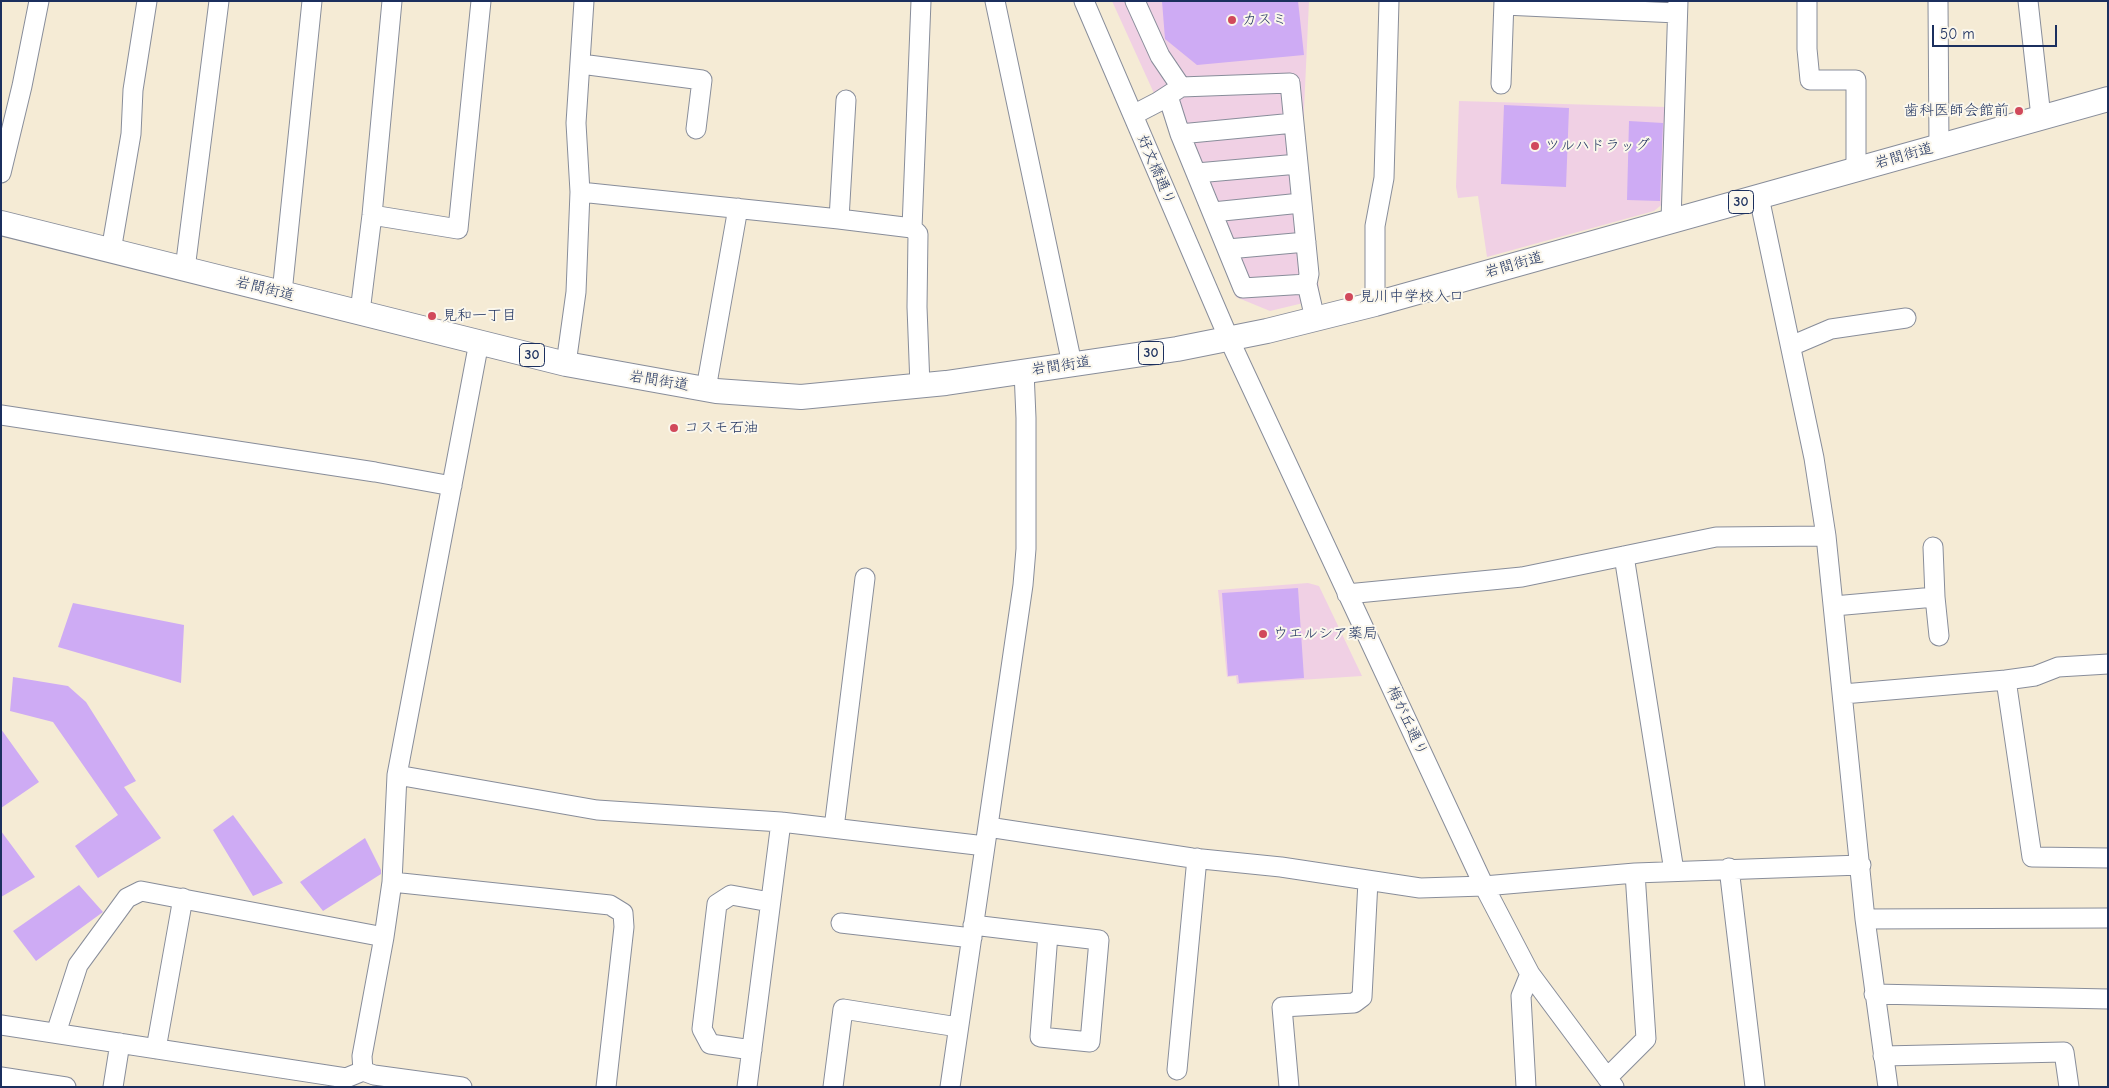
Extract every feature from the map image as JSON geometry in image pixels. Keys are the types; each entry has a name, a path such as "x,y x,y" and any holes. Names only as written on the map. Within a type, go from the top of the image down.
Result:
{"main road":[{"name":"岩間街道","path":"1,223 566,364 706,389 801,397 920,386 1230,339 1375,304 2108,99"}],"street":[{"path":"1,174 22,86 39,1"},
{"path":"111,251 131,134 134,90 147,1"},
{"path":"185,269 219,1"},
{"path":"282,293 312,1"},
{"path":"360,312 372,215 392,1"},
{"path":"372,215 458,229 481,1"},
{"path":"566,364 576,292 580,192 576,123 584,1"},
{"path":"912,228 920,1"},
{"path":"995,1 1072,364"},
{"name":"好文橋通り","path":"1084,1 1230,339"},
{"path":"1135,1 1174,92 1180,134 1243,288 1307,284"},
{"path":"1375,304 1375,226 1384,178 1389,1"},
{"path":"1807,1 1807,48 1810,80 1856,80 1856,169"},
{"path":"1938,1 1939,146"},
{"path":"2028,1 2041,118"},
{"path":"1501,84 1504,3 1678,7 1671,221"},
{"path":"581,64 702,80 696,129"},
{"path":"1132,115 1174,92 1290,82 1309,274 1307,284 1316,319"},
{"path":"839,218 846,100"},
{"path":"1180,134 1294,123"},
{"path":"1197,173 1298,164"},
{"path":"580,192 839,218 912,228 918,234 916,307 920,386"},
{"path":"1759,197 1814,458 1826,536 1865,919 1888,1087"},
{"path":"1213,212 1301,203"},
{"path":"706,389 738,208"},
{"path":"1228,249 1306,242"},
{"path":"1791,346 1830,329 1906,318"},
{"name":"梅が丘通り","path":"1230,339 1484,886 1530,974 1611,1082"},
{"path":"363,1071 362,1056 392,882 391,862 397,775 479,342"},
{"path":"950,1087 1026,549 1024,371"},
{"path":"1,415 375,472 452,486"},
{"path":"1347,594 1522,577 1716,536 1826,536"},
{"path":"1933,547 1938,636"},
{"path":"1624,556 1674,871"},
{"path":"834,828 865,578"},
{"path":"1834,606 1935,597"},
{"path":"1843,694 2006,680 2035,676 2058,667 2108,664"},
{"path":"2006,680 2032,857 2108,858"},
{"path":"397,775 597,810 781,822 985,846"},
{"path":"747,1087 781,822"},
{"path":"988,827 1196,858 1281,867 1420,888 1484,886 1635,873 1729,868 1861,865"},
{"path":"1176,1070 1196,858"},
{"path":"1729,868 1754,1087"},
{"path":"1611,1082 1646,1038 1635,873"},
{"path":"1289,1087 1282,1007 1354,1003 1362,998 1368,881"},
{"path":"392,882 610,906 623,913 624,926 606,1087"},
{"path":"56,1033 78,965 128,898 141,891 384,937"},
{"path":"752,1050 710,1044 702,1029 717,904 731,895 770,902"},
{"path":"156,1049 183,898"},
{"path":"1865,919 2108,918"},
{"path":"841,923 1048,934 1099,940 1090,1042 1040,1036 1048,934"},
{"path":"1526,1087 1520,996 1530,974"},
{"path":"1874,994 2108,999"},
{"path":"833,1087 843,1009 958,1027"},
{"path":"1,1025 346,1078 363,1071 396,1082 462,1087"},
{"path":"113,1087 120,1043"},
{"path":"1883,1056 2064,1052 2069,1087"},
{"path":"1,1077 66,1087"}],"shaded area":[{"path":"1112,1 1309,1 1302,153 1307,176 1320,299 1270,311 1236,297 1158,102"},
{"path":"1459,101 1667,107 1665,202 1654,211 1487,257 1478,196 1458,198 1456,187"},
{"name":"ウエルシア薬局","path":"1308,583 1319,586 1362,676 1237,684 1236,676 1227,677 1218,590"}],"building":[{"name":"カスミ","path":"1162,1 1298,1 1304,55 1197,65 1165,39"},
{"name":"ツルハドラッグ","path":"1504,105 1569,108 1566,187 1501,184"},
{"path":"1629,121 1663,123 1660,201 1627,200"},
{"name":"ウエルシア薬局","path":"1298,588 1304,678 1239,683 1238,675 1228,676 1222,593"},
{"path":"73,603 184,625 181,683 58,647"},
{"path":"13,677 68,686 86,702 136,781 124,787 161,838 98,878 75,846 118,815 53,722 10,711"},
{"path":"1,729 39,782 1,808"},
{"path":"233,815 283,883 253,896 213,830"},
{"path":"1,831 35,877 1,897"},
{"path":"365,838 381,870 381,874 323,911 300,882"},
{"path":"79,885 103,912 36,961 13,931"}],"place":[{"name":"カスミ","path":"1232,20"},
{"name":"歯科医師会館前","path":"2019,111"},
{"name":"ツルハドラッグ","path":"1535,146"},
{"name":"見川中学校入口","path":"1349,297"},
{"name":"見和一丁目","path":"432,316"},
{"name":"コスモ石油","path":"674,428"},
{"name":"ウエルシア薬局","path":"1263,634"}]}
